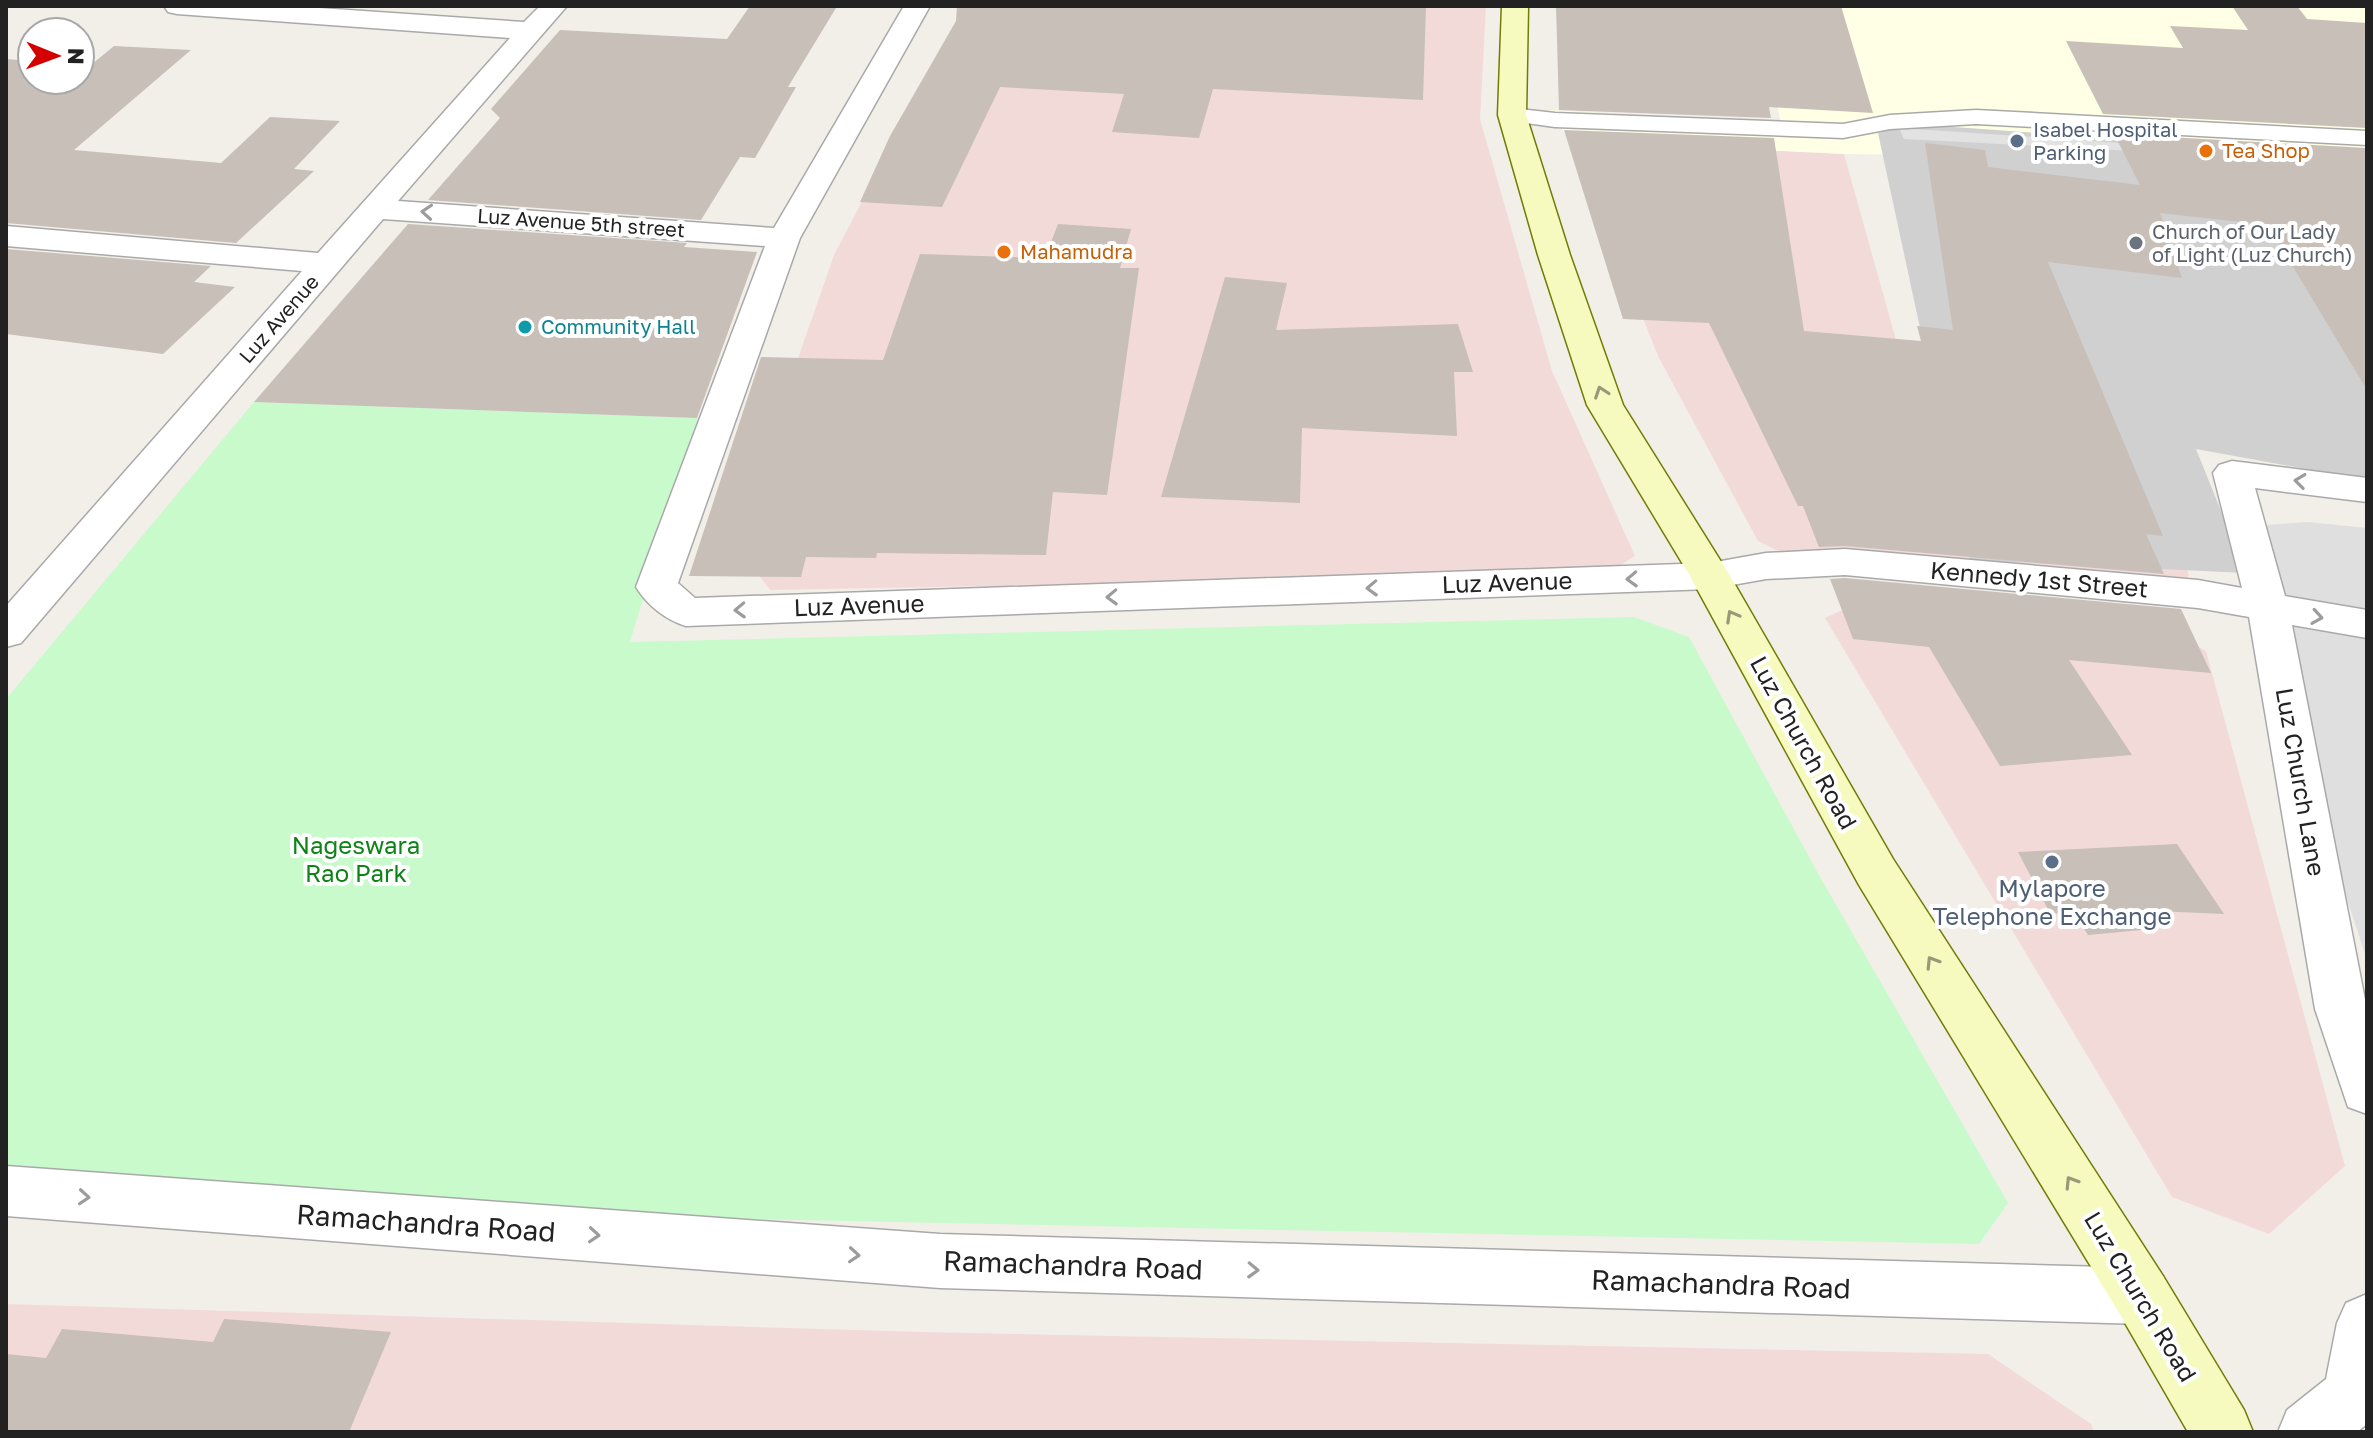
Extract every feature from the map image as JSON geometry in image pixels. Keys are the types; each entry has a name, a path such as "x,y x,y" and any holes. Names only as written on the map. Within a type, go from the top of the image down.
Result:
{"main road":[{"name":"Luz Church Road","path":"1515,6 1512,115 1554,255 1605,405 1710,576 1876,872 2142,1296 2222,1432"}],"street":[{"path":"177,6 532,31"},
{"name":"Luz Avenue","path":"6,633 479,88 554,6"},
{"name":"Luz Avenue","path":"917,6 784,238 656,587 686,612 1710,576"},
{"name":"Luz Avenue 5th street","path":"377,209 784,238"},
{"path":"6,236 328,264"},
{"name":"Luz Church Lane","path":"2367,490 2232,473 2268,609 2341,1009 2367,1091"},
{"name":"Kennedy 1st Street","path":"1710,576 1766,566 1845,562 2198,594 2268,609 2367,624"},
{"name":"Ramachandra Road","path":"6,1191 940,1261 2142,1296"},
{"path":"2309,1432 2353,1396 2367,1323"}],"lane":[{"path":"1512,115 1570,121 1843,131 1890,122 1976,117 2367,138"}],"shaded area":[{"path":"964,6 1486,6 1480,119 1552,371 1635,556 1604,575 770,590 734,542 834,255"},
{"path":"1758,6 2367,6 2367,346 2225,159 1844,154 1571,141 1555,120 1550,110 1781,124"},
{"path":"1912,124 2236,147 2367,355 2367,480 2196,449 2246,573 1970,560 1878,133"},
{"name":"Isabel Hospital Parking","path":"1899,128 2121,143 2191,154 1904,139"},
{"path":"1571,141 1844,154 1896,340 2145,463 2189,575 2173,594 1807,565 1758,541 1659,358"},
{"path":"2308,522 2367,528 2367,960 2300,756 2239,527"},
{"path":"1851,606 2170,630 2206,651 2345,1166 2269,1234 2172,1197 1825,618"},
{"path":"6,1304 921,1332 1988,1354 2091,1424 2094,1432 6,1432"}],"green space":[{"name":"Nageswara Rao Park","path":"254,402 698,418 630,642 1634,617 1689,637 1820,877 2008,1203 1979,1244 6,1204 6,699"}],"building":[{"path":"750,6 836,8 788,87 796,87 755,158 740,157 701,220 428,200 500,118 491,109 560,30 727,39"},
{"path":"957,6 1426,6 1423,100 1213,89 1199,138 1112,132 1124,94 1000,87 942,207 860,202 890,136 956,21"},
{"path":"1556,6 1841,6 1873,113 1769,107 1771,118 1559,110"},
{"path":"2232,6 2297,6 2307,19 2367,23 2367,128 2103,114 2066,41 2183,48 2170,26 2248,30"},
{"path":"114,46 191,50 74,150 221,163 270,117 340,121 294,169 314,171 236,243 6,223 6,59 16,60 16,96 96,96 96,61"},
{"path":"1564,130 1774,138 1804,331 1921,341 1917,326 1953,330 1925,143 1985,150 1988,167 2140,185 2114,134 2367,148 2367,390 2268,225 2160,213 2182,278 2048,262 2163,536 2146,534 2164,574 1845,546 1819,547 1803,506 1798,506 1709,323 1623,319"},
{"name":"Community Hall","path":"408,224 687,243 684,247 757,252 697,418 254,402"},
{"path":"1058,224 1131,229 1120,268 1139,268 1107,495 1053,492 1046,555 877,553 876,558 806,557 801,577 689,576 761,357 883,360 920,254 1045,258"},
{"path":"6,249 211,266 194,282 235,287 163,354 6,334"},
{"path":"1225,277 1287,283 1276,330 1458,324 1473,372 1454,372 1457,436 1302,428 1300,503 1161,497"},
{"path":"1830,579 2181,609 2211,673 2069,660 2132,755 2000,766 1929,647 1853,639"},
{"path":"2177,844 2224,914 2134,910 2142,930 2088,935 2076,916 2050,913 2018,852"},
{"path":"224,1319 391,1332 349,1432 6,1432 6,1354 46,1358 62,1329 213,1342"}],"place":[{"name":"Isabel Hospital Parking","path":"2017,141"},
{"name":"Tea Shop","path":"2206,151"},
{"name":"Church of Our Lady of Light (Luz Church)","path":"2136,243"},
{"name":"Mahamudra","path":"1004,252"},
{"name":"Community Hall","path":"525,327"},
{"name":"Mylapore Telephone Exchange","path":"2052,862"}]}
